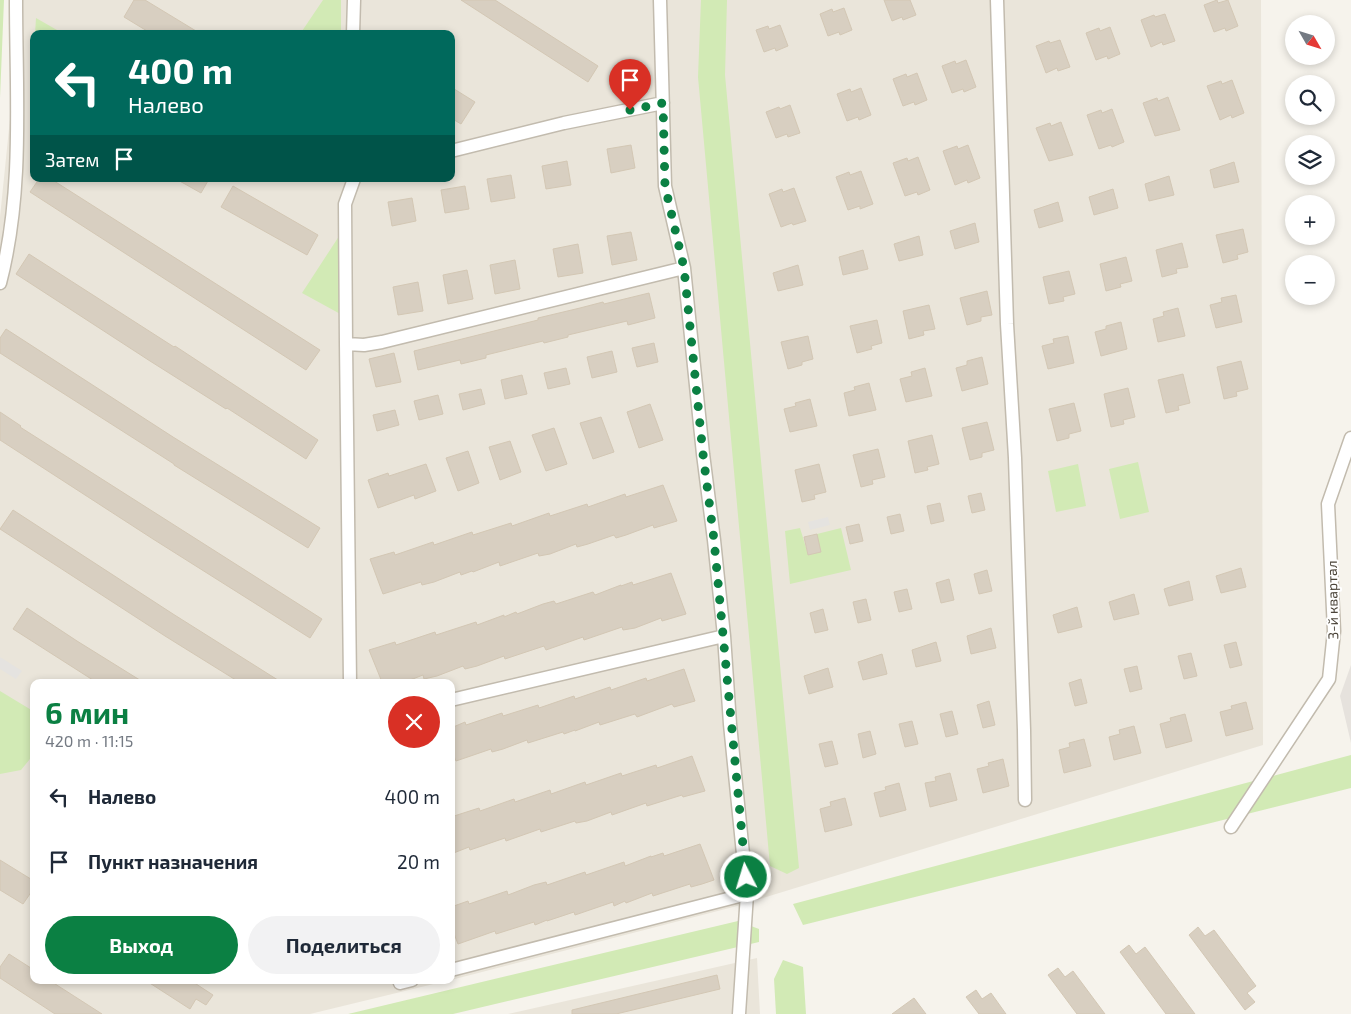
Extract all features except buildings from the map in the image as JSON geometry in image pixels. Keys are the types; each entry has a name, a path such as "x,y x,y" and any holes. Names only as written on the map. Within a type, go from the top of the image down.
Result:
{"street":[{"path":"0,283 5,265 17,164 16,0"},
{"path":"354,0 354,30"},
{"path":"660,0 665,186 684,268 724,636 747,894 739,1014"},
{"path":"997,0 1007,324 1016,468 1025,800"},
{"path":"455,149 564,123 663,103"},
{"path":"350,679 345,204 353,182"},
{"path":"346,344 364,345 382,342 684,268"},
{"name":"3-й квартал","path":"1231,827 1329,679 1334,631 1328,504 1351,438"},
{"path":"455,699 724,636"},
{"path":"455,969 747,894"}],"shaded area":[{"path":"10,0 1261,0 1263,745 737,906 455,979 455,679 30,679 30,984 434,984 310,1014 0,1014 0,217 11,109"},
{"path":"828,517 830,525 810,530 808,522"},
{"path":"0,657 22,671 16,679 0,669"},
{"path":"1351,665 1351,743 1340,696"},
{"path":"757,958 760,1014 508,1014"}],"green space":[{"path":"0,0 4,0 0,98"},
{"path":"323,0 341,0 341,30 303,30"},
{"path":"701,0 727,0 725,75 799,868 787,874 770,866 698,77"},
{"path":"36,18 57,30 35,30"},
{"path":"345,227 344,316 302,293"},
{"path":"1138,462 1149,512 1120,519 1109,469"},
{"path":"1078,464 1086,506 1056,512 1048,471"},
{"path":"800,528 808,554 817,534 841,528 851,570 790,584 785,531"},
{"path":"0,691 30,709 30,759 21,770 0,774"},
{"path":"1351,755 1351,788 803,925 793,904"},
{"path":"738,921 759,929 759,942 453,1014 348,1014"},
{"path":"783,960 803,967 806,1014 776,1014 774,979"}],"route":[{"path":"630,110 663,103 665,186 684,268 724,636 730,724 746,877"}]}
